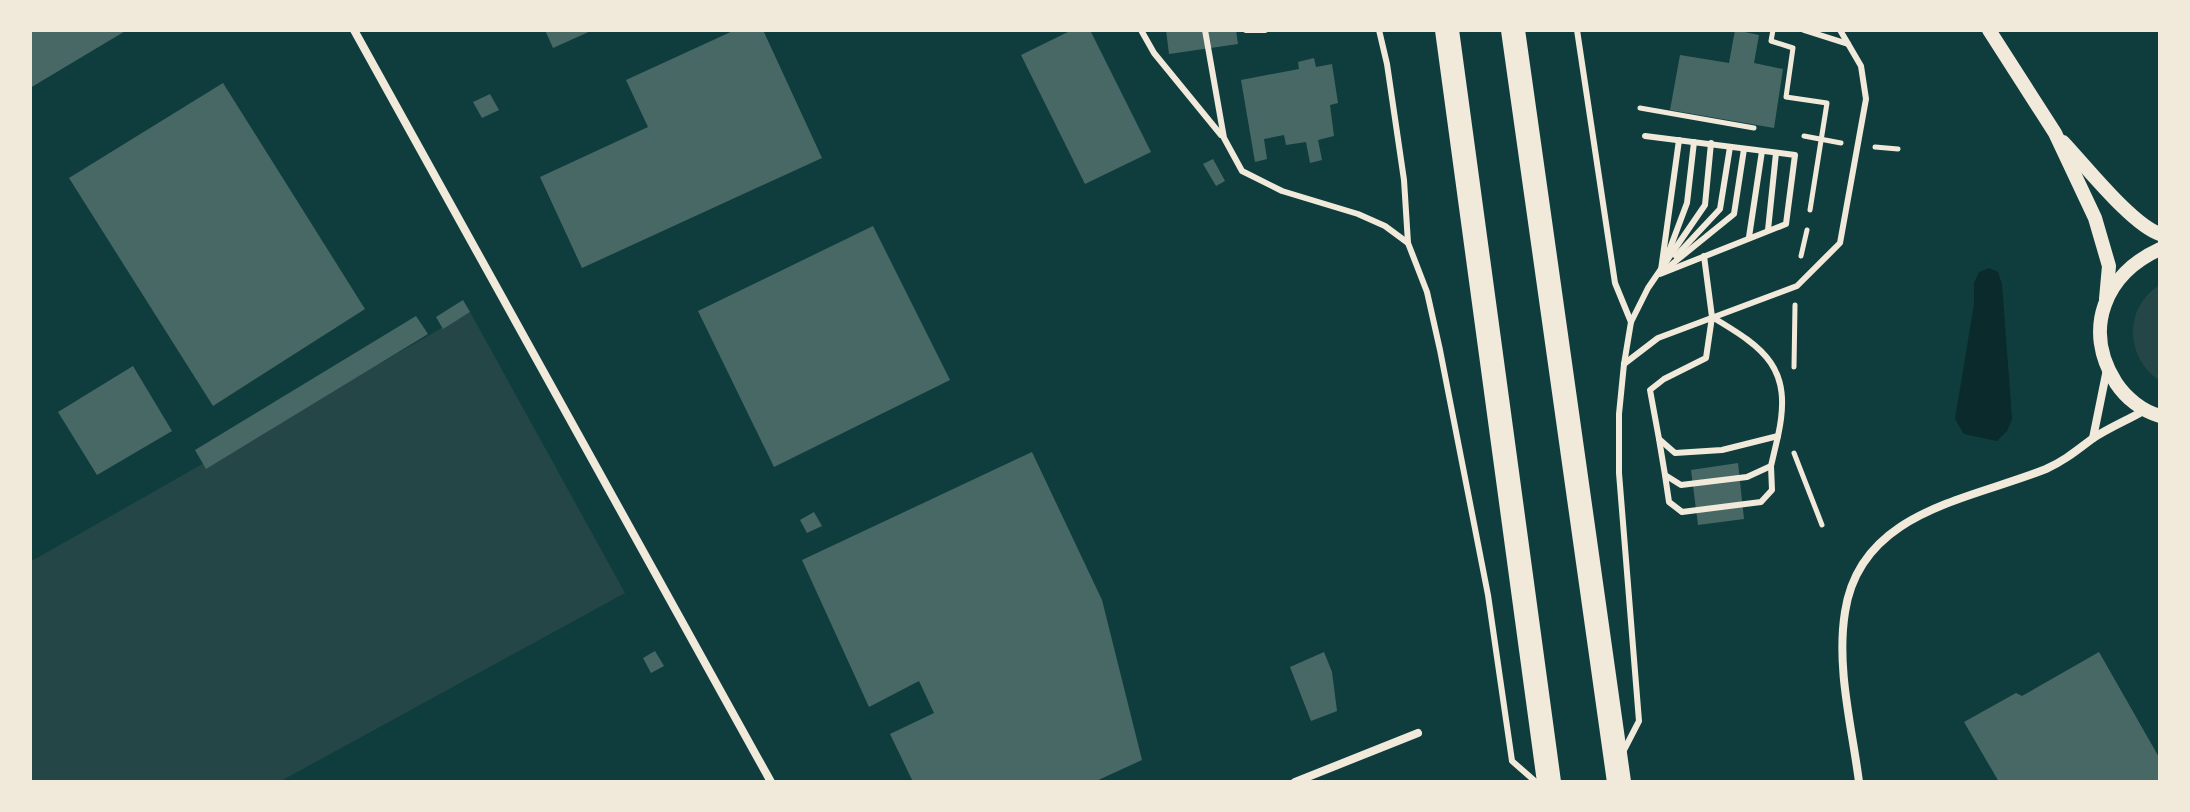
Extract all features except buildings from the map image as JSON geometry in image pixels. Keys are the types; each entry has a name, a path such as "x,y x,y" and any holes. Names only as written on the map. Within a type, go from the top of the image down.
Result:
{"highway":[{"path":"1447,30 1549,782"},
{"path":"1513,30 1617,773"}],"street":[{"path":"354,30 771,782"},
{"path":"1989,30 2055,133 2095,218 2109,266 2100,322 2101,346 2107,369 2123,393 2155,415"},
{"path":"2055,133 2126,208 2150,230 2160,234"},
{"path":"2106,299 2120,276 2140,258 2160,249"},
{"path":"2093,438 2107,369"},
{"path":"1859,782 1842,649 1845,610 1853,585 1876,547 1892,532 1924,512 2045,469 2070,457 2093,438 2155,415"},
{"path":"1295,782 1418,733"}],"lane":[{"path":"1141,30 1154,53 1224,138 1242,171 1282,191 1358,214 1385,226 1408,243"},
{"path":"1205,30 1224,138"},
{"path":"1246,30 1265,30"},
{"path":"1379,30 1404,180 1408,243 1427,292 1446,381 1488,595 1512,761 1536,782"},
{"path":"1577,30 1615,283 1631,322"},
{"path":"1804,30 1848,44"},
{"path":"1624,364 1658,338 1797,286 1840,243 1866,99 1861,66 1840,30"},
{"path":"1645,136 1795,155 1786,224 1660,274"},
{"path":"1660,274 1679,140"},
{"path":"1660,274 1687,203 1694,142"},
{"path":"1660,274 1705,205 1711,143"},
{"path":"1617,773 1639,721 1619,473 1624,364 1631,322 1648,288 1720,209 1730,147"},
{"path":"1660,274 1734,214 1744,149"},
{"path":"1749,237 1762,151"},
{"path":"1768,230 1776,153"},
{"path":"1704,256 1712,317 1706,358 1664,379 1650,390 1669,502 1682,512 1761,502 1772,490 1771,466 1782,416 1781,381 1771,361 1755,343 1712,317"},
{"path":"1659,439 1675,453 1722,450 1778,436"},
{"path":"1665,475 1681,485 1747,477 1771,466"}],"path":[{"path":"1773,30 1771,41 1793,48 1786,97 1827,103 1809,214"},
{"path":"1786,224 1807,229"}],"shaded area":[{"path":"1989,268 1998,272 2002,284 2012,419 2007,431 1997,441 1964,434 1955,419 1974,304 1974,283 1979,272"},
{"path":"2160,285 2160,381 2140,359 2133,333 2139,306"},
{"path":"470,312 625,593 279,782 30,782 30,562"}]}
